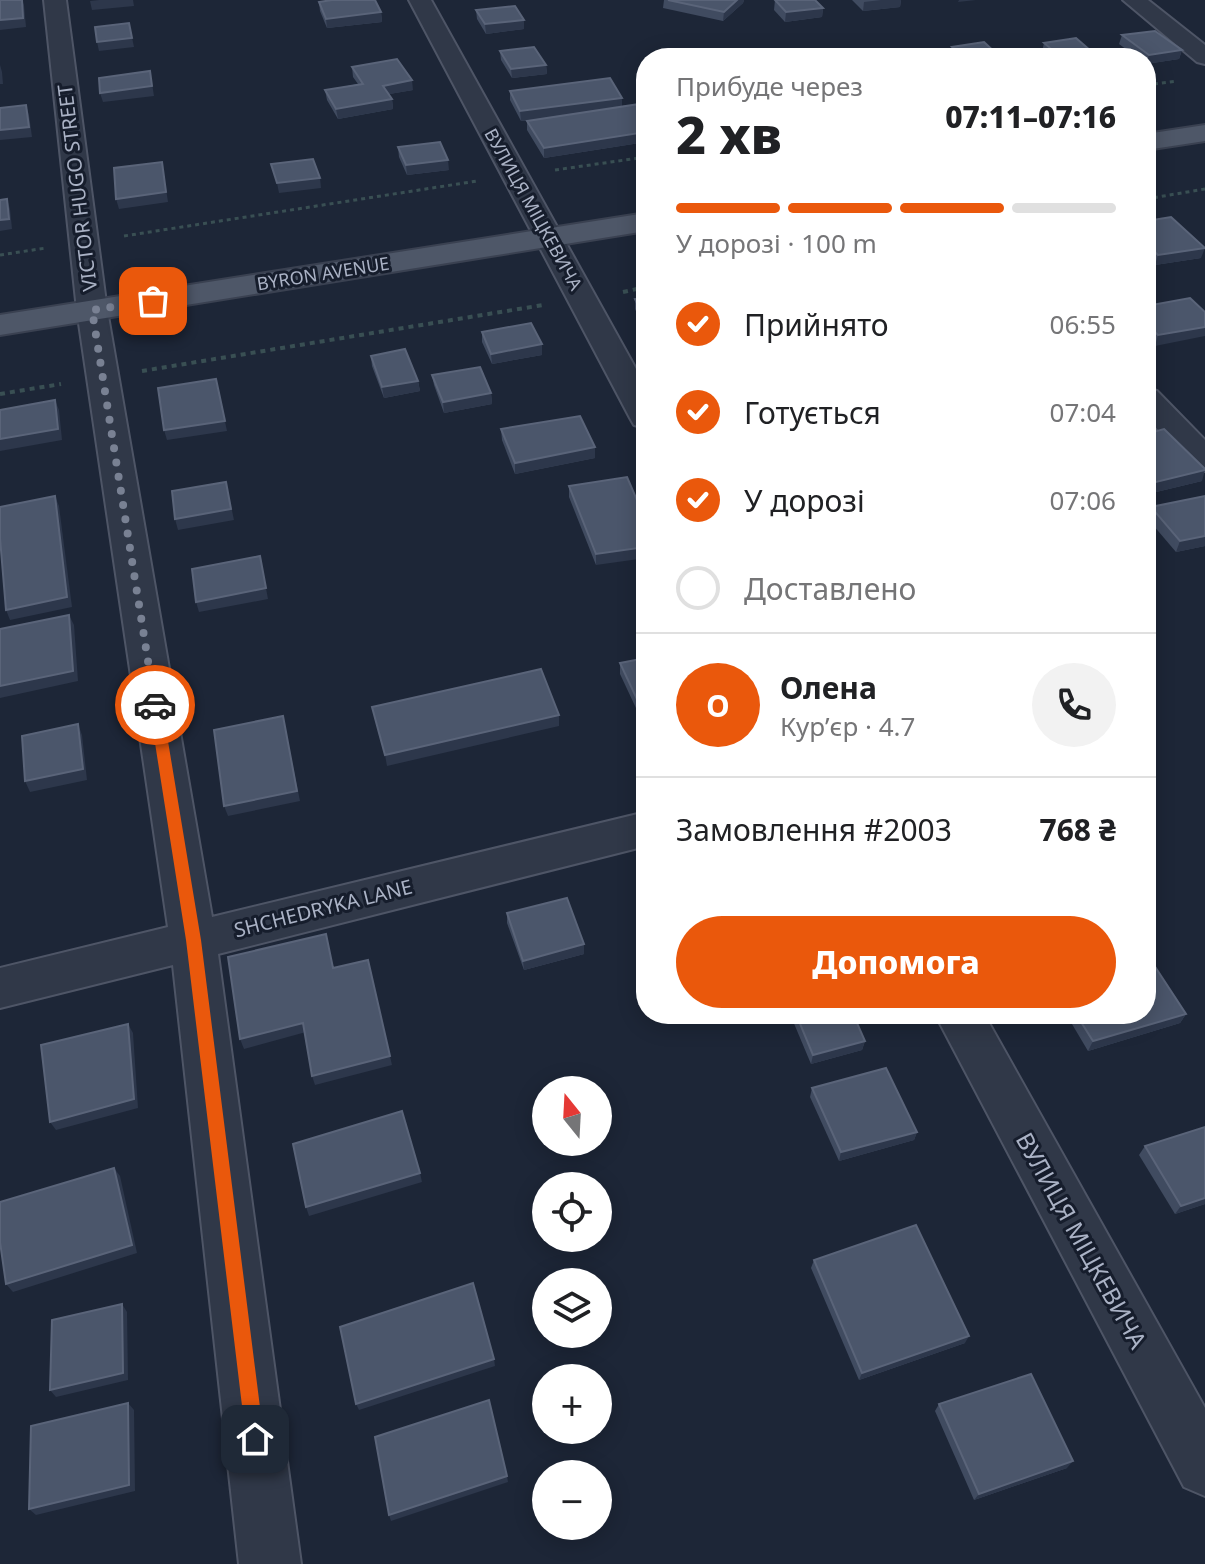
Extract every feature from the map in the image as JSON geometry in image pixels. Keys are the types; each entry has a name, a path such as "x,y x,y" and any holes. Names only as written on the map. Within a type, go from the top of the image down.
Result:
{"main road":[{"path":"1156,140 1205,133"},
{"name":"BYRON AVENUE","path":"0,325 636,224"}],"street":[{"name":"VICTOR HUGO STREET","path":"55,0 92,310 193,940 270,1564"},
{"name":"ВУЛИЦЯ МІЦКЕВИЧА","path":"420,0 514,176 585,299 636,398"},
{"path":"1134,0 1205,57"},
{"path":"1156,409 1205,460"},
{"name":"SHCHEDRYKA LANE","path":"0,988 636,831"},
{"name":"ВУЛИЦЯ МІЦКЕВИЧА","path":"964,1024 1205,1466"}],"path":[{"path":"0,255 636,158"},
{"path":"1156,197 1205,189"},
{"path":"0,394 636,289"}],"building":[{"path":"0,0 22,0 23,18 0,20"},
{"path":"375,0 381,12 326,19 319,2"},
{"path":"668,0 737,0 724,12"},
{"path":"775,0 815,0 823,8 786,12"},
{"path":"515,6 524,20 485,24 476,10"},
{"path":"129,23 132,38 97,42 95,27"},
{"path":"1155,31 1182,50 1156,54 1156,48 1140,48 1122,35"},
{"path":"1076,38 1088,48 1050,48 1044,43"},
{"path":"984,42 990,48 953,48"},
{"path":"534,47 546,65 511,69 500,51"},
{"path":"397,59 412,80 383,86 392,99 336,109 325,90 363,84 352,67"},
{"path":"150,71 152,86 100,93 99,78"},
{"path":"610,78 622,98 520,111 510,91"},
{"path":"26,105 29,127 0,130 0,108"},
{"path":"636,105 636,134 544,148 527,121"},
{"path":"440,142 448,160 406,165 398,147"},
{"path":"313,159 320,178 277,183 271,164"},
{"path":"162,162 166,192 116,199 114,168"},
{"path":"7,199 9,219 0,220 0,200"},
{"path":"1171,217 1205,248 1158,255 1156,219"},
{"path":"1190,298 1205,312 1205,327 1158,335 1156,304"},
{"path":"531,323 542,344 491,354 482,332"},
{"path":"405,349 418,381 382,387 371,356"},
{"path":"480,367 491,393 443,402 432,375"},
{"path":"216,379 225,421 164,430 158,388"},
{"path":"55,400 58,429 0,439 0,410"},
{"path":"580,416 595,447 515,463 501,429"},
{"path":"1164,429 1205,470 1156,482 1156,431"},
{"path":"627,477 636,498 636,548 596,554 569,486"},
{"path":"226,482 231,509 175,519 172,491"},
{"path":"55,496 67,597 6,610 0,507"},
{"path":"1205,496 1205,536 1180,541 1156,513 1156,506"},
{"path":"260,556 266,588 196,602 192,569"},
{"path":"69,615 73,671 0,686 0,629"},
{"path":"636,660 636,697 620,663"},
{"path":"541,669 559,715 385,755 372,707"},
{"path":"283,716 297,791 224,806 214,730"},
{"path":"78,724 83,769 25,781 22,736"},
{"path":"567,898 584,944 523,961 507,913"},
{"path":"326,934 333,968 368,960 390,1056 312,1076 303,1023 240,1039 228,957"},
{"path":"1156,968 1186,1014 1156,1023"},
{"path":"128,1024 134,1099 50,1122 41,1045"},
{"path":"800,1024 857,1024 865,1041 813,1055"},
{"path":"1082,1024 1152,1024 1093,1041"},
{"path":"886,1068 917,1132 841,1152 812,1088"},
{"path":"402,1111 420,1173 306,1207 293,1144"},
{"path":"1205,1127 1205,1198 1181,1206 1145,1146"},
{"path":"114,1168 132,1245 6,1284 0,1242 0,1202"},
{"path":"916,1225 969,1336 862,1373 814,1260"},
{"path":"473,1283 494,1359 356,1404 340,1327"},
{"path":"122,1304 123,1373 50,1390 52,1320"},
{"path":"1031,1374 1073,1461 979,1494 939,1404"},
{"path":"489,1400 507,1476 389,1515 375,1437"},
{"path":"128,1403 129,1485 29,1509 31,1426"}],"way so far":[{"path":"153,301 92,310 155,705"}],"route":[{"path":"155,705 193,940 255,1439"}]}
